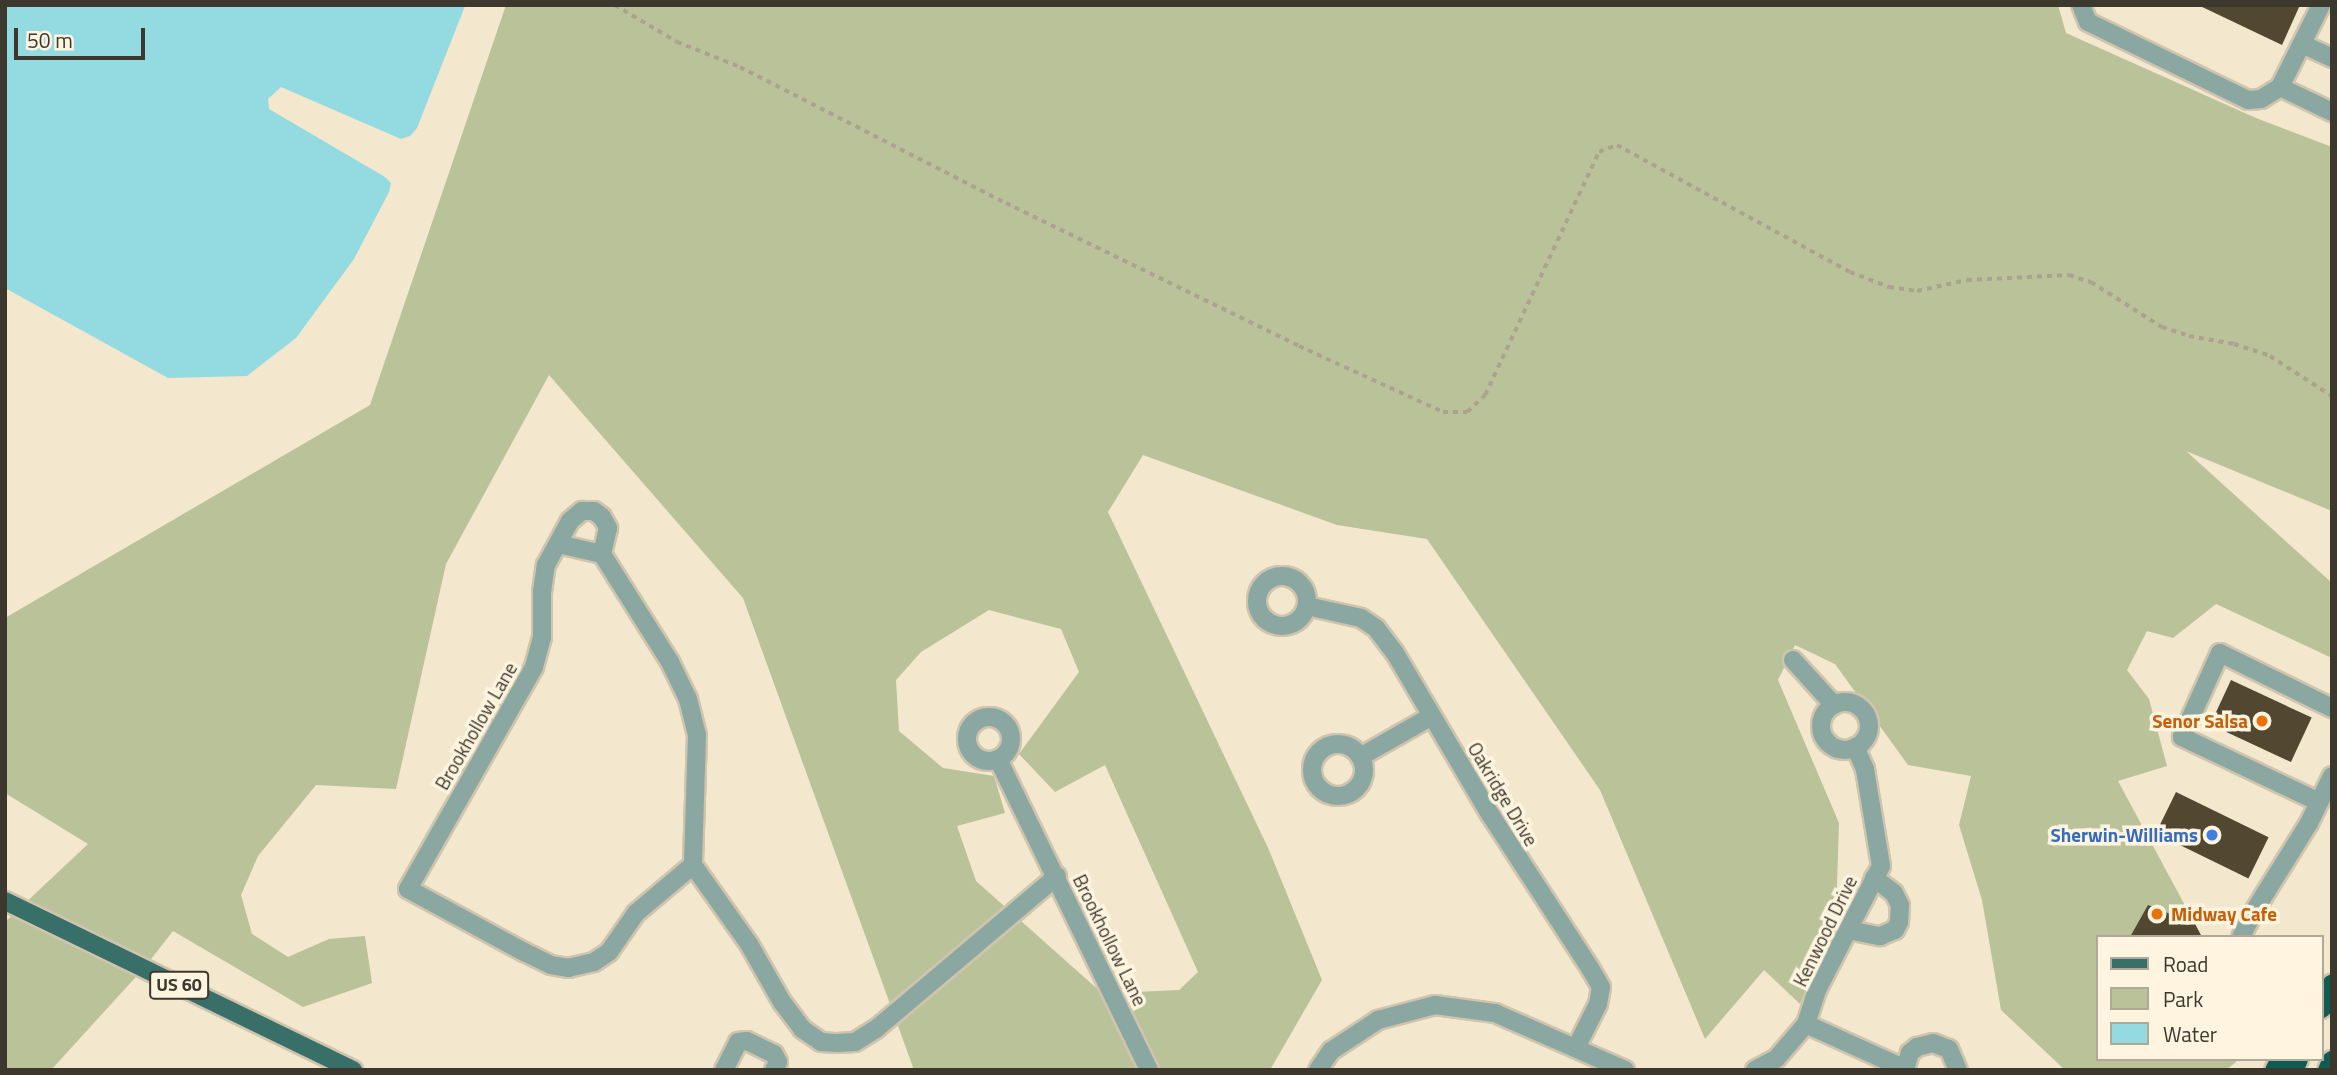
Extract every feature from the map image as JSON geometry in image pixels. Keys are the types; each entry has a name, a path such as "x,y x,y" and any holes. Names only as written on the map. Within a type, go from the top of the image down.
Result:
{"highway":[{"path":"2323,1002 2332,982"},
{"path":"2328,1070 2332,1061"}],"main road":[{"name":"US 60","path":"5,901 354,1070"}],"street":[{"path":"2081,5 2088,22 2248,100 2261,99 2280,87 2321,5"},
{"path":"2302,44 2332,58"},
{"path":"2280,87 2332,112"},
{"name":"Brookhollow Lane","path":"602,554 608,527 594,511 582,511 570,521 547,565 541,637 534,667 408,889 524,952 551,965 569,968 594,961 609,952 636,913 693,865 802,1029 821,1042 837,1043 855,1042 876,1029 1057,876 1150,1070"},
{"path":"558,544 602,554 670,662 688,699 697,735 693,865"},
{"name":"Oakridge Drive","path":"1307,606 1361,618 1376,628 1395,653 1430,717 1601,988 1598,1004 1576,1048"},
{"path":"2319,802 2182,737 2220,653 2332,708"},
{"path":"1793,660 1834,705"},
{"path":"1850,703 1867,717 1868,733 1855,747 1837,748 1825,738 1822,731 1824,716 1834,705 1850,703"},
{"path":"1360,758 1430,717"},
{"name":"Kenwood Drive","path":"1755,1070 1776,1059 1806,1024 1818,988 1881,866 1865,769 1855,747"},
{"path":"998,759 1057,876"},
{"path":"2242,935 2332,776"},
{"path":"1848,930 1880,936 1895,930 1899,922 1900,905 1894,893 1874,878"},
{"path":"1318,1070 1331,1051 1378,1020 1435,1005 1495,1013 1622,1069"},
{"path":"1806,1024 1905,1070 1910,1053 1924,1044 1933,1043 1949,1049 1958,1070"},
{"path":"724,1070 738,1042 747,1041 774,1054 778,1062 774,1070"}],"path":[{"path":"615,5 677,43 740,67 1029,214 1299,346 1443,412 1467,412 1485,395 1599,152 1617,145 1850,272 1889,287 1917,291 1967,280 2069,275 2091,282 2162,327 2189,336 2234,344 2270,356 2332,396"}],"green space":[{"path":"506,5 2058,5 2066,33 2256,118 2332,147 2332,511 2186,451 2332,583 2332,658 2216,604 2173,638 2147,631 2127,670 2149,699 2167,766 2118,781 2201,935 2096,935 2096,1061 2236,1061 2226,1070 2065,1070 2001,1010 1982,900 1959,825 1971,776 1908,765 1835,664 1795,645 1778,680 1839,823 1836,916 1800,1004 1764,970 1705,1039 1600,790 1427,539 1337,525 1143,455 1108,512 1269,850 1322,980 1270,1070 1139,1070 1149,1050 1113,993 1179,990 1198,972 1105,765 1055,792 1019,754 1079,672 1061,629 989,610 921,652 896,680 899,731 943,768 994,776 1005,813 957,826 976,881 1121,1010 1139,1062 1135,1070 914,1070 743,598 549,375 446,564 396,789 316,785 258,856 241,895 252,934 288,957 329,939 365,936 372,983 303,1007 173,931 144,968 51,1070 5,1070 5,922 88,844 5,793 5,618 370,405"}],"water":[{"path":"5,5 465,6 417,128 410,136 401,139 281,87 268,99 269,109 385,177 391,183 389,192 354,259 296,338 247,376 168,378 5,288"}],"building":[{"path":"2198,5 2300,5 2282,45"},
{"name":"Senor Salsa","path":"2231,680 2312,718 2291,762 2210,724"},
{"name":"Sherwin-Williams","path":"2176,792 2269,837 2248,878 2156,833"},
{"name":"Midway Cafe","path":"2148,905 2195,924 2201,935 2131,935"}],"place":[{"name":"Senor Salsa","path":"2262,721"},
{"name":"Sherwin-Williams","path":"2212,835"},
{"name":"Midway Cafe","path":"2157,914"}]}
